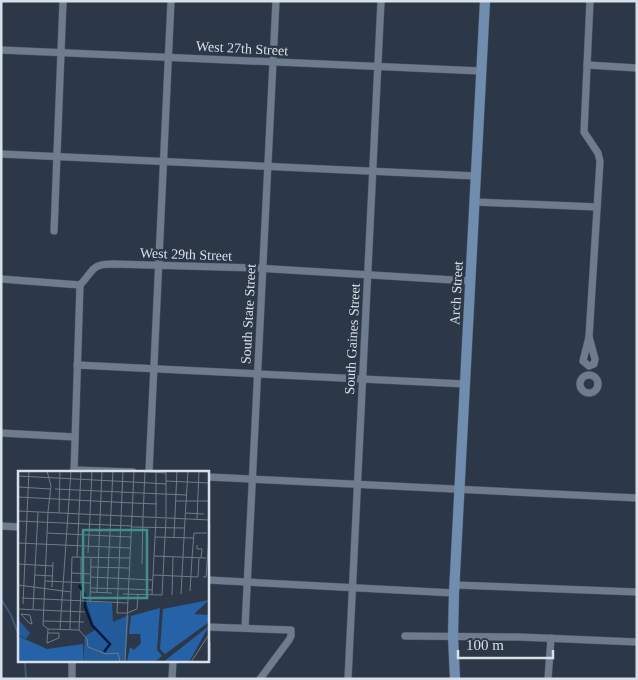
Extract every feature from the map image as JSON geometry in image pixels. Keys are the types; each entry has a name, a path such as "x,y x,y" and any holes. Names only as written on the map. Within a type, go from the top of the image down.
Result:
{"main road":[{"name":"Arch Street","path":"455,679 453,636 455,589 485,1"}],"street":[{"path":"54,231 63,1"},
{"path":"149,471 171,1"},
{"name":"South State Street","path":"245,628 276,1"},
{"name":"South Gaines Street","path":"348,679 381,1"},
{"path":"589,370 594,364 595,358 589,337 600,157 584,132 590,1"},
{"name":"West 27th Street","path":"1,50 481,71"},
{"path":"587,65 637,68"},
{"path":"1,154 476,176"},
{"path":"475,202 597,207"},
{"name":"West 29th Street","path":"80,284 100,264 263,269 470,281"},
{"path":"1,279 80,284 74,471"},
{"path":"77,365 465,384"},
{"path":"1,433 75,437"},
{"path":"209,476 637,498"},
{"path":"1,526 18,527"},
{"path":"209,580 353,588 637,592"},
{"path":"209,627 291,630 289,640 260,679"},
{"path":"405,636 550,638 637,642"},
{"path":"548,679 550,638"},
{"path":"72,662 72,679"},
{"path":"172,679 173,662"}],"waterway":[{"path":"1,599 11,615 18,633"},
{"path":"25,662 26,679"}]}
